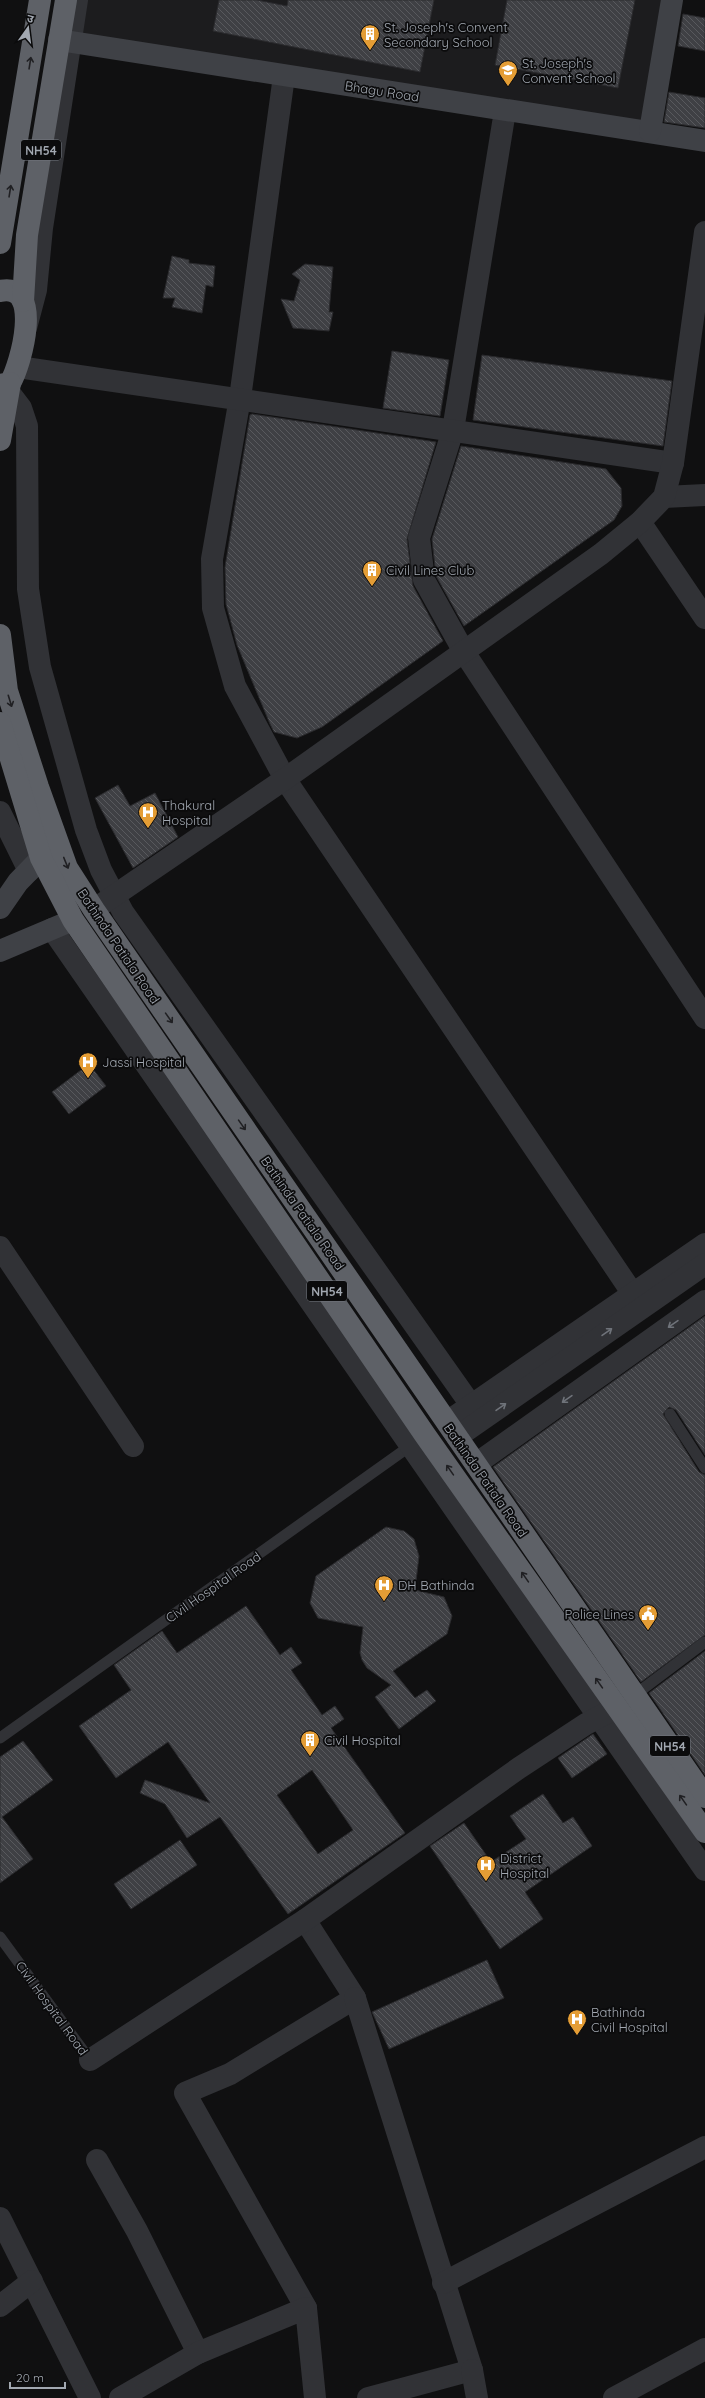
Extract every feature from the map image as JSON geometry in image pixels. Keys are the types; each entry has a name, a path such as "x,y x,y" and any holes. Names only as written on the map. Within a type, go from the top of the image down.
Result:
{"highway":[{"name":"NH54","path":"0,243 40,0"},
{"name":"NH54","path":"0,440 9,381 25,333 25,306 23,301 27,235 64,41 66,0"},
{"path":"0,291 6,290 16,293 23,301"},
{"name":"Bathinda Patiala Road","path":"0,635 7,691 38,788 67,868 94,910 705,1797"},
{"name":"NH54","path":"0,724 35,865 418,1440 608,1712 705,1832"}],"street":[{"path":"25,333 36,290 64,41 77,0"},
{"path":"650,131 672,0"},
{"name":"Bhagu Road","path":"64,41 505,110 650,131 705,141"},
{"path":"284,76 240,398 212,559 213,608 235,686 285,779 633,1294"},
{"path":"505,110 453,430 419,538 424,580 464,652 705,1018"},
{"path":"0,952 94,910 285,779 464,652 601,554 640,522 664,497 672,464 705,232"},
{"path":"502,1446 114,896 101,870 86,830 40,667 28,589 27,426 9,381 240,398 672,464"},
{"path":"664,497 705,495"},
{"path":"640,522 705,618"},
{"path":"0,812 35,865"},
{"path":"0,908 18,882 58,842"},
{"path":"52,929 418,1440"},
{"path":"477,1412 633,1294 705,1244"},
{"path":"0,1247 133,1446"},
{"path":"452,1429 705,1264"},
{"path":"476,1464 705,1301"},
{"path":"90,2060 305,1920 519,1768 586,1724 608,1712 705,1870"},
{"path":"305,1920 355,1998 443,2283 472,2370 477,2398"},
{"path":"315,2398 306,2308 185,2092 230,2074 355,1998"},
{"path":"443,2283 705,2147"},
{"path":"97,2160 137,2231 198,2353"},
{"path":"0,2218 90,2398"},
{"path":"0,2306 32,2281"},
{"path":"120,2398 198,2353 306,2308"},
{"path":"614,2398 705,2349"},
{"path":"368,2398 472,2370"}],"lane":[{"path":"670,1414 705,1468"},
{"name":"Civil Hospital Road","path":"0,1738 418,1440"},
{"path":"608,1712 634,1695 705,1642"},
{"name":"Civil Hospital Road","path":"0,1937 90,2060"}],"shaded area":[{"name":"St. Joseph's Convent School","path":"77,0 672,0 650,131 69,42"}],"building":[{"name":"St. Joseph's Convent Secondary School","path":"219,0 257,0 287,6 288,0 434,0 420,72 213,31"},
{"path":"507,0 635,0 618,88 495,65"},
{"path":"683,14 705,18 705,51 678,46"},
{"path":"669,92 705,98 705,128 664,122"},
{"path":"172,256 189,260 189,263 215,266 213,287 206,285 202,313 172,307 175,298 163,298"},
{"path":"305,264 333,267 329,312 333,312 329,331 293,328 281,299 294,301 300,280 292,274"},
{"path":"392,351 449,360 440,416 383,408"},
{"path":"482,355 672,381 663,446 473,420"},
{"name":"Civil Lines Club","path":"252,414 436,442 407,539 413,586 443,641 322,727 297,738 274,732 237,645 226,604 225,567 250,415"},
{"path":"461,446 606,469 621,488 622,506 614,520 464,626 436,576 432,539"},
{"path":"118,785 130,806 155,793 178,837 133,868 95,798"},
{"path":"89,1064 106,1086 69,1114 52,1092"},
{"name":"Police Lines","path":"705,1316 705,1455 676,1410 669,1407 663,1414 699,1472 705,1475 705,1635 641,1682 493,1467"},
{"path":"386,1527 404,1531 414,1539 419,1556 415,1590 444,1597 452,1616 447,1634 393,1671 415,1698 427,1690 436,1701 399,1729 375,1697 391,1685 367,1668 362,1660 360,1653 363,1627 318,1618 310,1603 316,1576"},
{"name":"Civil Hospital","path":"246,1606 280,1655 291,1647 302,1663 291,1670 322,1715 335,1706 344,1719 331,1728 405,1833 288,1914 220,1817 187,1838 165,1804 140,1793 145,1780 210,1803 168,1742 116,1778 79,1726 131,1690 114,1665 162,1631 177,1653","holes":["312,1770 353,1830 318,1854 277,1795"]},
{"path":"705,1651 705,1775 649,1693"},
{"path":"593,1734 607,1754 572,1778 558,1758"},
{"path":"23,1741 53,1780 2,1817 33,1859 0,1883 0,1757"},
{"path":"543,1794 563,1823 573,1817 592,1846 525,1892 543,1919 500,1949 430,1846 464,1823 491,1862 526,1839 510,1816"},
{"path":"180,1840 197,1865 131,1909 114,1884"},
{"path":"487,1960 504,1998 389,2049 372,2012"}],"place":[{"name":"St. Joseph's Convent Secondary School","path":"370,51"},
{"name":"St. Joseph's Convent School","path":"508,87"},
{"name":"Civil Lines Club","path":"372,587"},
{"name":"Thakural Hospital","path":"148,829"},
{"name":"Jassi Hospital","path":"88,1079"},
{"name":"DH Bathinda","path":"384,1602"},
{"name":"Police Lines","path":"648,1631"},
{"name":"Civil Hospital","path":"310,1757"},
{"name":"District Hospital","path":"486,1882"},
{"name":"Bathinda Civil Hospital","path":"577,2036"}]}
